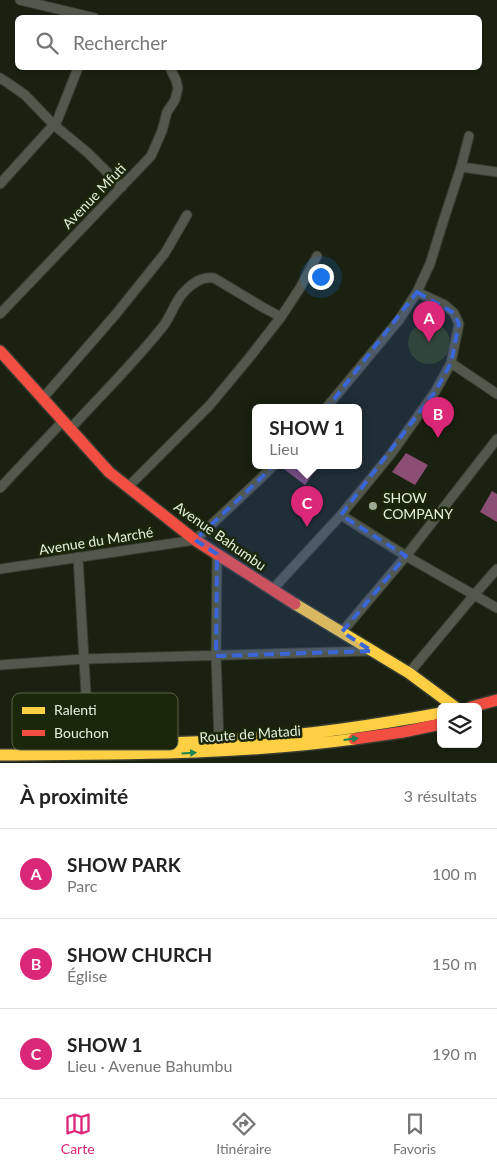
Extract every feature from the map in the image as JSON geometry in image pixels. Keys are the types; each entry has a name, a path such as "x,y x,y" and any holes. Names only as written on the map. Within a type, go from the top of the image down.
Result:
{"main road":[{"name":"Avenue Bahumbu","path":"0,352 109,472 195,540 272,590 409,674 449,703"},
{"path":"482,704 497,700"},
{"path":"482,714 497,710"},
{"name":"Route de Matadi","path":"0,755 63,759 146,753 228,751 322,737 437,714"},
{"name":"Route de Matadi","path":"178,748 219,741 403,732 437,725"},
{"name":"Route de Matadi","path":"125,750 146,753 164,750"}],"street":[{"path":"20,0 85,15"},
{"path":"0,184 58,120 77,70"},
{"name":"Avenue Mfuti","path":"0,314 151,156 168,112 175,100 178,88 171,70"},
{"path":"0,78 25,95 54,125 88,153 122,187"},
{"path":"329,404 399,320 417,292 430,264 469,136"},
{"path":"461,167 497,172"},
{"path":"43,398 116,314 165,253 186,215"},
{"path":"128,487 210,404 249,358 281,317 300,288 317,256"},
{"path":"0,488 128,366 165,323 177,300 193,284 207,277 214,278 281,317"},
{"path":"272,590 341,515 391,454 414,424 451,363 459,324 454,313 445,305 417,292"},
{"path":"451,363 497,394"},
{"path":"342,632 406,556 497,439"},
{"path":"195,540 270,469"},
{"path":"341,515 406,556 497,608"},
{"name":"Avenue du Marché","path":"0,569 195,540"},
{"path":"217,554 216,656 219,741"},
{"path":"78,557 86,693"},
{"path":"409,674 474,594 497,569"},
{"path":"0,665 84,659 372,651"}],"highlighted area":[{"path":"417,292 454,313 459,324 451,363 435,392 341,515 406,556 342,632 372,651 216,656 217,554 195,540 261,478 335,398"}],"green space":[{"path":"433,322 441,325 447,331 450,343 447,355 441,361 425,364 417,361 411,355 408,339 411,331 417,325"}],"shaded area":[{"path":"406,453 428,465 415,485 392,472"},
{"path":"284,469 316,469 305,485"},
{"path":"492,491 497,494 497,522 480,512"}],"traffic: slow":[{"path":"295,604 409,673 450,703"},
{"path":"178,742 293,735 437,714"},
{"path":"0,755 222,751 354,739"}],"traffic: jam":[{"path":"0,351 109,472 195,540 295,604"},
{"path":"482,704 497,700"},
{"path":"354,739 437,725"}],"place":[{"name":"SHOW PARK","path":"429,342"},
{"name":"SHOW CHURCH","path":"438,438"},
{"name":"SHOW COMPANY","path":"373,506"},
{"name":"SHOW 1","path":"307,527"}]}
